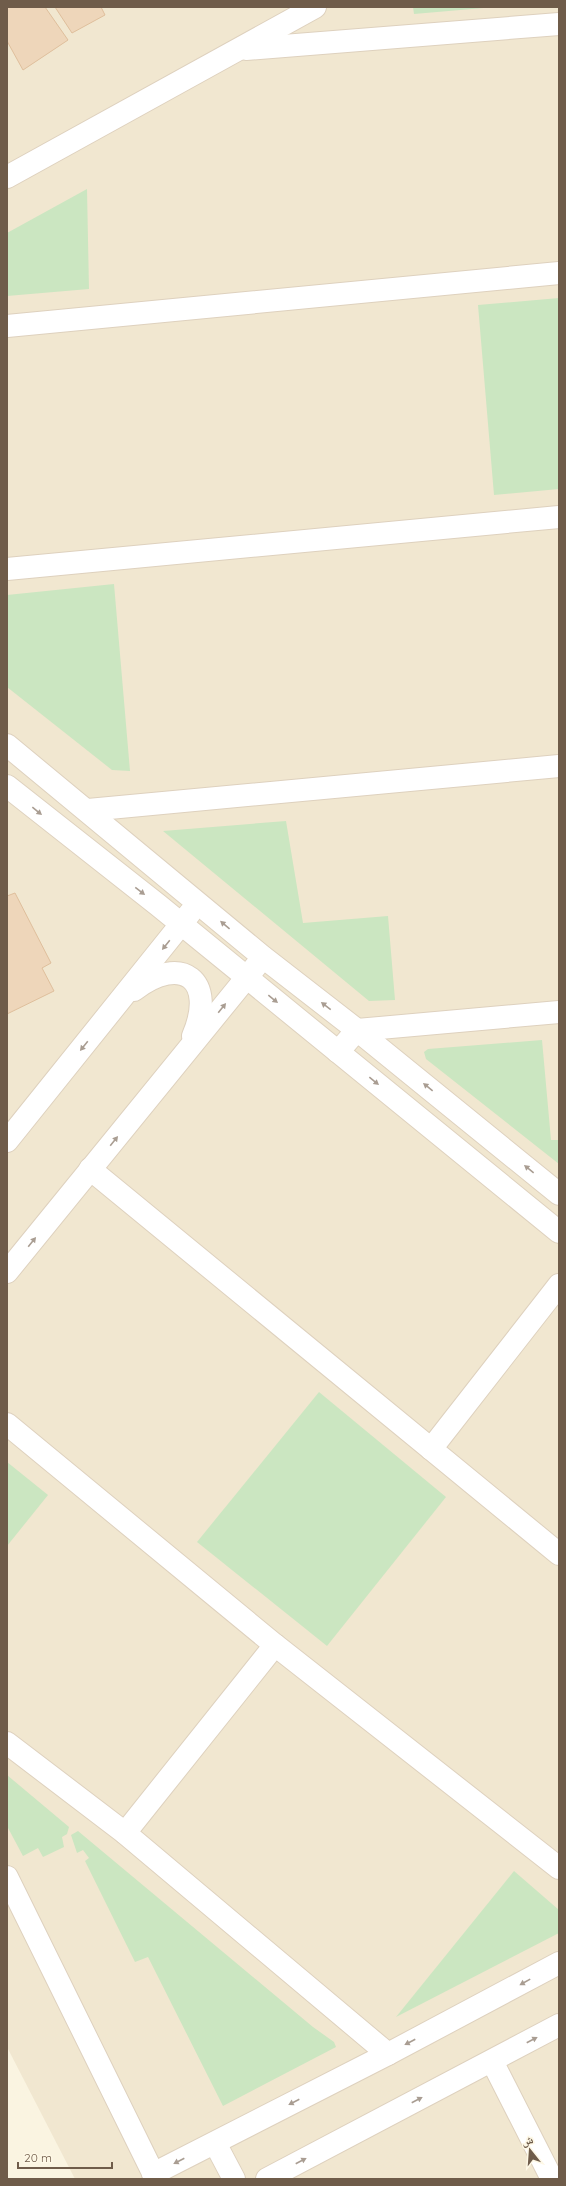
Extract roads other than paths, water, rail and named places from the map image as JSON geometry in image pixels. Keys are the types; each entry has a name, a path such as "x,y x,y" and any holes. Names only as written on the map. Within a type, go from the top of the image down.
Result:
{"street":[{"path":"7,177 315,7"},
{"path":"238,50 559,24"},
{"path":"7,326 559,273"},
{"path":"7,569 559,517"},
{"path":"7,745 88,810 263,956 357,1030 559,1194"},
{"path":"88,810 559,766"},
{"path":"7,786 182,924 559,1232"},
{"path":"7,1141 198,903"},
{"path":"7,1272 263,956"},
{"path":"121,999 153,978 174,973 191,976 197,985 202,1005 196,1028 185,1054"},
{"path":"338,1052 357,1030 559,1012"},
{"path":"90,1169 559,1554"},
{"path":"431,1449 559,1285"},
{"path":"7,1424 275,1645 559,1868"},
{"path":"125,1833 275,1645"},
{"path":"7,1743 125,1833 388,2054"},
{"path":"7,1877 154,2177 215,2143 388,2054 559,1963"},
{"path":"267,2179 559,2025"},
{"path":"492,2061 552,2179"},
{"path":"215,2143 234,2179"}]}
